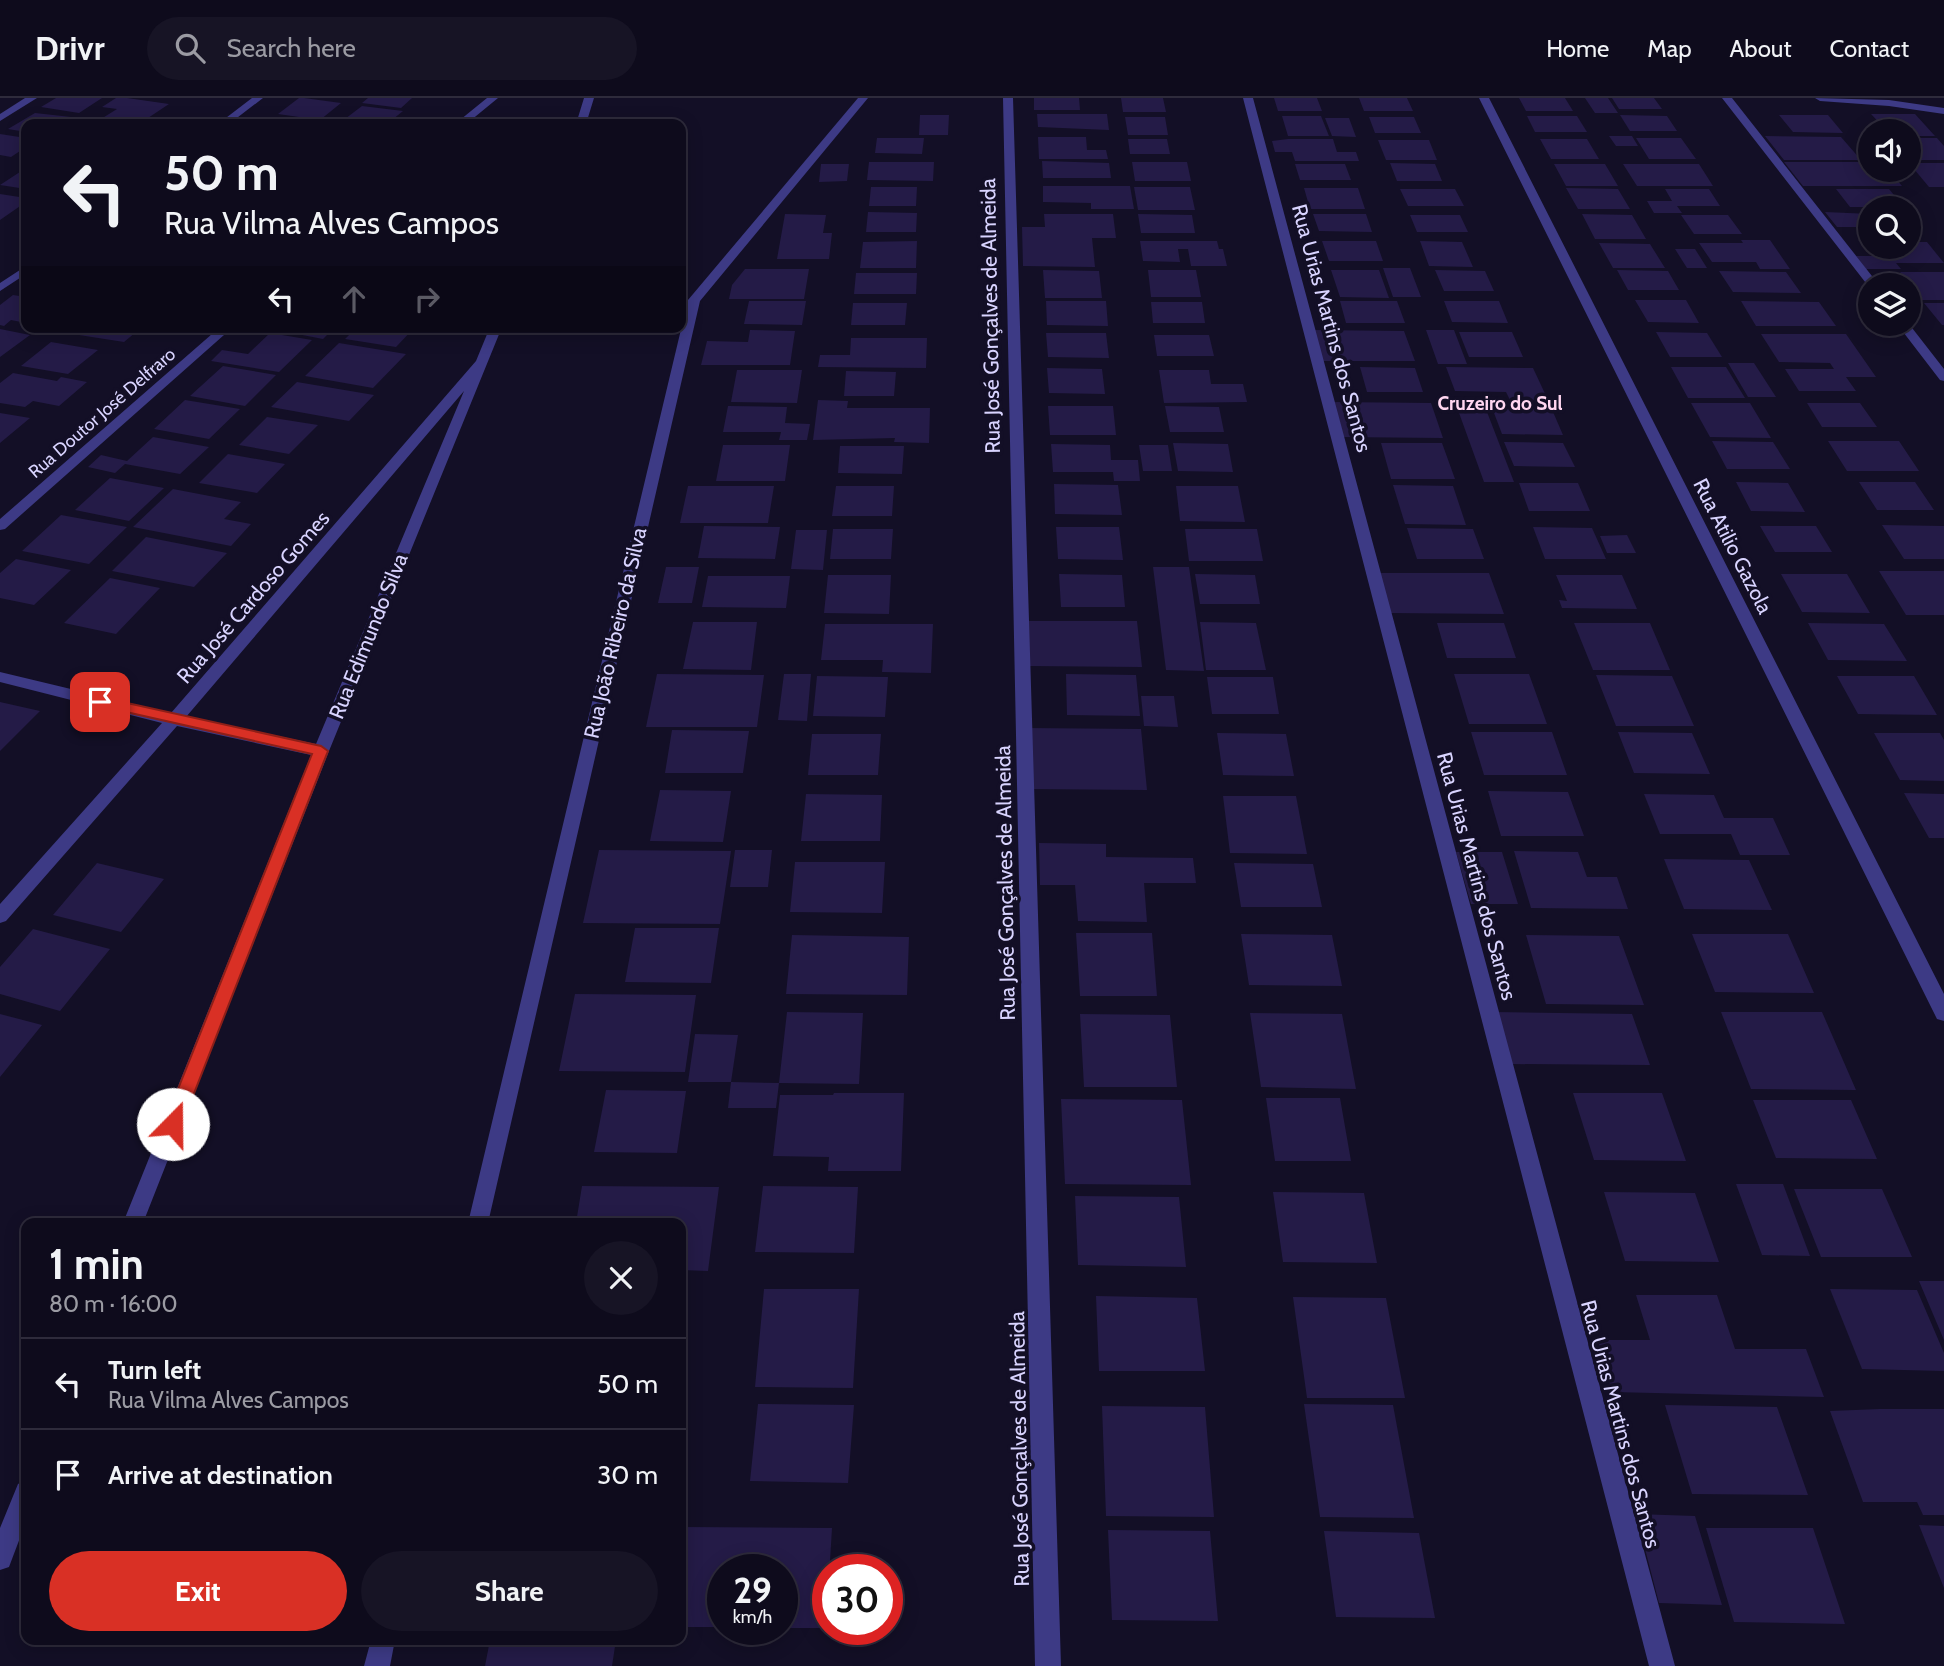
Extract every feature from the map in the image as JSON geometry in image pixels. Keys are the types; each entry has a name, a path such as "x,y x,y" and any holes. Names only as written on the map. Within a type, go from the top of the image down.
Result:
{"street":[{"path":"0,118 32,98"},
{"path":"230,119 258,98"},
{"path":"466,119 493,98"},
{"path":"583,119 589,98"},
{"name":"Rua João Ribeiro da Silva","path":"479,1218 694,300 863,98"},
{"name":"Rua José Gonçalves de Almeida","path":"1008,98 1048,1666"},
{"name":"Rua Urias Martins dos Santos","path":"1248,98 1662,1666"},
{"name":"Rua Atilio Gazola","path":"1484,98 1944,1013"},
{"path":"1727,98 1864,273"},
{"path":"1820,98 1889,103 1944,111"},
{"path":"0,288 21,273"},
{"name":"Rua Doutor José Delfraro","path":"0,526 220,333"},
{"name":"Rua José Cardoso Gomes","path":"0,916 174,720 482,362 494,333"},
{"path":"1912,336 1944,377"},
{"name":"Rua Edimundo Silva","path":"135,1218 321,751 482,362"},
{"path":"0,677 174,720 321,751"},
{"path":"0,1558 21,1505"},
{"path":"377,1666 382,1645"}],"building":[{"path":"56,98 102,98 79,113 41,107"},
{"path":"116,98 169,104 146,119 101,119 117,109 102,107"},
{"path":"299,98 341,103 321,119 278,114"},
{"path":"368,98 412,98 401,108 362,103"},
{"path":"1034,98 1079,98 1080,110 1034,110"},
{"path":"1121,98 1163,98 1166,112 1123,112"},
{"path":"1274,98 1317,98 1322,111 1278,111"},
{"path":"1359,98 1407,98 1413,111 1364,111"},
{"path":"1519,98 1565,98 1573,111 1526,111"},
{"path":"1585,98 1608,98 1618,113 1595,113"},
{"path":"1612,98 1654,98 1662,109 1619,109"},
{"path":"362,106 403,111 393,119 345,119"},
{"path":"35,113 71,117 68,119 25,119"},
{"path":"1037,114 1107,114 1109,130 1038,127"},
{"path":"1871,114 1915,114 1920,119 1876,119"},
{"path":"920,115 949,115 948,135 919,135"},
{"path":"1620,115 1667,116 1677,131 1630,131"},
{"path":"1779,115 1828,115 1843,133 1793,132"},
{"path":"1282,116 1321,116 1329,136 1288,136"},
{"path":"1527,116 1577,116 1587,132 1535,132"},
{"path":"1125,117 1165,117 1168,135 1128,135"},
{"path":"1369,117 1414,117 1421,133 1375,133"},
{"path":"1325,118 1349,118 1356,137 1332,136"},
{"path":"21,121 21,131 8,129"},
{"path":"1921,121 1935,136 1921,136"},
{"path":"0,134 21,137 21,150 11,157 0,155"},
{"path":"1609,136 1632,136 1638,146 1616,146"},
{"path":"1765,136 1841,137 1858,157 1858,160 1784,160"},
{"path":"1038,137 1086,137 1087,150 1106,150 1108,159 1039,159"},
{"path":"877,138 924,138 922,154 875,153"},
{"path":"1636,138 1681,138 1696,159 1649,159"},
{"path":"1921,138 1937,138 1944,146 1944,160 1921,160"},
{"path":"1128,139 1167,139 1170,154 1130,154"},
{"path":"1333,139 1337,152 1356,152 1359,161 1295,161 1292,152 1275,152 1272,141"},
{"path":"1540,139 1587,139 1599,159 1551,159"},
{"path":"1378,140 1429,140 1437,160 1386,160"},
{"path":"1042,161 1109,163 1111,178 1043,178"},
{"path":"869,162 934,162 933,181 867,180"},
{"path":"1132,162 1187,162 1191,181 1135,181"},
{"path":"1784,162 1858,162 1858,182 1899,182 1902,186 1803,186"},
{"path":"1390,163 1435,164 1442,181 1397,181"},
{"path":"1921,163 1944,163 1944,187 1929,187 1921,177"},
{"path":"821,164 849,164 847,181 819,182"},
{"path":"1295,164 1345,164 1351,180 1300,180"},
{"path":"1554,164 1605,164 1618,186 1566,186"},
{"path":"1623,164 1699,164 1713,186 1637,186"},
{"path":"21,171 21,188 0,185"},
{"path":"1043,186 1130,186 1134,209 1091,209 1091,203 1043,202"},
{"path":"871,187 917,187 916,206 869,206"},
{"path":"1134,187 1190,187 1195,210 1138,210"},
{"path":"1304,188 1358,188 1365,209 1310,209"},
{"path":"1566,188 1618,189 1630,209 1578,209"},
{"path":"1400,189 1455,189 1464,206 1408,206"},
{"path":"1665,189 1709,189 1720,206 1677,206 1682,213 1654,213 1647,201 1672,201"},
{"path":"1836,189 1889,189 1895,196 1858,196 1858,207 1850,207"},
{"path":"0,194 21,197 21,205 0,220"},
{"path":"868,212 917,213 916,232 866,232"},
{"path":"1825,212 1858,213 1858,227 1837,227"},
{"path":"785,214 826,215 823,233 832,233 829,259 777,259"},
{"path":"1044,214 1113,214 1116,238 1092,238 1095,267 1023,266 1022,227 1045,227"},
{"path":"1138,214 1192,215 1195,233 1141,233"},
{"path":"1313,214 1366,214 1372,232 1319,231"},
{"path":"1582,214 1632,215 1646,239 1595,239"},
{"path":"1410,215 1460,215 1468,232 1417,232"},
{"path":"1681,215 1728,215 1742,234 1694,234"},
{"path":"1741,240 1770,240 1790,269 1760,269 1756,262 1712,262 1699,243 1743,243"},
{"path":"917,241 916,268 860,268 863,242"},
{"path":"1140,241 1217,241 1219,249 1223,249 1227,266 1191,266 1188,249 1178,249 1180,262 1143,261"},
{"path":"1322,241 1376,241 1383,261 1329,261"},
{"path":"1420,241 1462,242 1473,267 1429,266"},
{"path":"1921,242 1927,242 1944,263 1896,263 1901,269 1866,269 1858,259 1921,259"},
{"path":"1599,243 1650,244 1665,268 1613,268"},
{"path":"1675,249 1695,249 1707,268 1687,268"},
{"path":"1383,268 1410,268 1421,297 1393,297"},
{"path":"745,269 809,269 804,299 729,299 732,285"},
{"path":"1043,270 1099,271 1102,298 1045,298"},
{"path":"1148,270 1196,270 1201,297 1151,297"},
{"path":"1331,270 1379,270 1389,298 1340,297"},
{"path":"1435,270 1485,271 1494,291 1444,291"},
{"path":"1617,270 1668,271 1679,290 1628,290"},
{"path":"1719,271 1786,272 1801,293 1733,292"},
{"path":"1944,272 1944,300 1922,300 1921,273 1901,273"},
{"path":"856,273 917,273 916,294 854,294"},
{"path":"13,295 21,296 21,322 11,320 4,326 0,325 0,305"},
{"path":"1635,300 1686,300 1699,323 1648,322"},
{"path":"749,301 806,301 802,325 744,324"},
{"path":"1046,301 1106,301 1108,326 1047,325"},
{"path":"1340,301 1397,301 1405,323 1346,323"},
{"path":"1444,301 1499,301 1508,323 1452,322"},
{"path":"1741,301 1819,302 1836,326 1756,326"},
{"path":"1151,302 1202,302 1205,323 1153,323"},
{"path":"853,303 907,303 905,325 851,325"},
{"path":"1924,303 1944,303 1944,325 1942,325"},
{"path":"0,329 30,335 0,357"},
{"path":"750,330 795,331 790,365 701,365 707,341 748,342"},
{"path":"1313,330 1404,331 1415,361 1322,361"},
{"path":"1426,330 1454,330 1467,364 1438,364"},
{"path":"1459,332 1512,332 1523,357 1469,357"},
{"path":"1656,332 1707,333 1722,357 1670,357"},
{"path":"81,333 135,333 124,342 79,335"},
{"path":"270,333 312,340 279,372 211,361 222,350 248,354"},
{"path":"292,333 329,333 323,339"},
{"path":"351,333 409,333 396,347 345,339"},
{"path":"1046,333 1106,333 1109,358 1048,357"},
{"path":"1761,334 1846,334 1876,377 1846,377 1856,391 1799,391 1785,369 1834,369 1830,363 1779,362"},
{"path":"1154,335 1209,335 1214,356 1157,356"},
{"path":"851,338 927,338 926,368 818,367 820,355 850,355"},
{"path":"51,342 98,350 68,374 21,366"},
{"path":"339,343 406,354 373,388 305,376"},
{"path":"1728,363 1754,363 1776,397 1748,397"},
{"path":"223,366 276,375 245,406 190,396"},
{"path":"1360,367 1415,368 1423,392 1367,392"},
{"path":"1446,367 1533,368 1548,400 1510,400 1506,392 1455,391"},
{"path":"1671,367 1726,367 1745,398 1688,398"},
{"path":"1047,368 1102,369 1105,394 1049,393"},
{"path":"737,370 802,370 797,403 731,402"},
{"path":"1159,370 1209,370 1211,384 1243,384 1247,402 1164,403"},
{"path":"846,371 896,372 894,396 844,396"},
{"path":"13,373 57,381 61,377 87,382 59,406 33,401 25,407 0,403 0,383"},
{"path":"297,382 374,395 349,421 271,407"},
{"path":"1454,399 1482,399 1514,482 1484,482"},
{"path":"185,400 240,409 209,439 154,429"},
{"path":"818,400 848,401 847,408 930,408 929,443 894,442 895,438 813,440"},
{"path":"1332,402 1431,403 1443,438 1341,437"},
{"path":"1691,403 1750,403 1771,438 1710,437"},
{"path":"1807,403 1860,403 1877,427 1822,427"},
{"path":"1491,405 1550,405 1563,435 1502,434"},
{"path":"728,406 787,407 785,423 810,424 807,440 779,440 781,432 723,432"},
{"path":"1048,406 1113,406 1116,435 1050,435"},
{"path":"1165,406 1219,407 1224,432 1170,432"},
{"path":"0,413 30,418 0,443"},
{"path":"267,417 318,425 289,454 239,445"},
{"path":"153,437 209,447 180,474 125,464 115,473 88,467 101,455 127,461"},
{"path":"1712,441 1773,442 1790,469 1727,469"},
{"path":"1828,441 1899,441 1919,471 1847,471"},
{"path":"1504,442 1563,443 1575,467 1514,466"},
{"path":"1173,443 1228,444 1233,472 1178,471"},
{"path":"1381,443 1442,443 1455,479 1391,479"},
{"path":"1051,444 1110,445 1111,460 1138,460 1140,481 1114,481 1113,472 1053,472"},
{"path":"723,445 790,445 785,481 716,481"},
{"path":"1139,445 1168,445 1172,471 1143,471"},
{"path":"840,446 904,446 902,474 838,473"},
{"path":"228,454 285,464 257,493 199,483"},
{"path":"110,478 164,488 129,521 75,510"},
{"path":"1736,482 1788,483 1805,512 1751,511"},
{"path":"1859,482 1915,482 1934,510 1877,510"},
{"path":"1519,483 1578,483 1590,511 1529,511"},
{"path":"1054,484 1118,485 1122,515 1055,514"},
{"path":"1393,485 1453,486 1466,525 1405,524"},
{"path":"688,486 774,486 768,523 680,523"},
{"path":"836,486 894,486 892,516 832,516"},
{"path":"1176,486 1238,486 1245,522 1180,521"},
{"path":"173,489 241,502 224,519 251,524 231,546 133,527"},
{"path":"61,515 127,527 89,564 22,551"},
{"path":"1882,525 1944,526 1944,559 1904,559"},
{"path":"704,526 780,527 775,559 698,558"},
{"path":"1760,526 1816,526 1832,552 1775,552"},
{"path":"1056,527 1119,527 1123,560 1058,559"},
{"path":"1533,527 1592,528 1606,559 1545,559"},
{"path":"1407,528 1473,529 1484,559 1417,559"},
{"path":"833,529 893,529 891,559 830,559"},
{"path":"1185,529 1257,529 1263,561 1189,561"},
{"path":"796,530 827,530 823,570 791,569"},
{"path":"1627,535 1636,553 1607,553 1600,536"},
{"path":"146,537 227,553 194,587 112,571"},
{"path":"16,559 71,570 34,605 0,598 0,573"},
{"path":"666,567 699,567 692,603 658,603"},
{"path":"1153,567 1189,567 1204,671 1166,670"},
{"path":"1879,571 1944,571 1944,615 1906,615"},
{"path":"1379,573 1489,573 1504,614 1390,613"},
{"path":"1059,574 1122,575 1125,607 1061,607"},
{"path":"1195,574 1255,575 1260,604 1200,604"},
{"path":"1781,574 1847,574 1870,613 1802,612"},
{"path":"828,575 891,575 889,614 824,613"},
{"path":"1556,575 1622,575 1637,609 1562,608 1559,600 1567,601"},
{"path":"708,576 790,576 786,608 702,607"},
{"path":"110,578 160,588 116,634 64,623"},
{"path":"1028,621 1137,621 1142,667 1029,666"},
{"path":"693,622 757,622 751,670 683,669"},
{"path":"1200,622 1256,623 1266,670 1206,670"},
{"path":"1437,623 1504,623 1516,658 1447,658"},
{"path":"1574,623 1650,623 1670,670 1593,670"},
{"path":"1808,623 1884,624 1907,661 1828,660"},
{"path":"825,624 933,624 931,673 882,672 883,660 821,660"},
{"path":"657,674 764,675 757,727 646,727"},
{"path":"784,674 811,674 807,721 778,720"},
{"path":"1066,674 1136,675 1140,716 1067,715"},
{"path":"1454,674 1529,674 1547,724 1469,724"},
{"path":"1596,675 1672,676 1694,726 1616,726"},
{"path":"817,676 888,677 885,717 813,716"},
{"path":"1837,676 1914,676 1937,715 1858,714"},
{"path":"1207,677 1273,677 1279,714 1212,714"},
{"path":"1141,696 1174,696 1178,727 1144,726"},
{"path":"0,702 40,711 0,751"},
{"path":"1025,728 1141,729 1147,790 1027,789"},
{"path":"672,730 749,731 743,773 665,773"},
{"path":"1471,732 1552,732 1567,775 1484,775"},
{"path":"1618,732 1692,733 1710,774 1634,773"},
{"path":"1217,733 1286,734 1294,776 1223,775"},
{"path":"1874,733 1940,733 1944,740 1944,781 1900,780"},
{"path":"812,734 881,734 878,775 808,775"},
{"path":"660,790 731,791 723,842 650,841"},
{"path":"1488,791 1568,792 1584,836 1501,836"},
{"path":"1904,793 1944,794 1944,838 1929,838"},
{"path":"806,794 882,795 880,841 801,841"},
{"path":"1644,794 1714,795 1724,818 1773,818 1790,855 1740,855 1731,834 1660,834"},
{"path":"1223,796 1296,796 1307,854 1230,853"},
{"path":"1039,843 1106,844 1106,857 1193,858 1196,883 1144,883 1147,922 1078,921 1075,885 1040,885"},
{"path":"599,850 731,851 720,924 583,923"},
{"path":"735,850 772,850 768,887 730,887"},
{"path":"1514,851 1578,852 1587,877 1617,877 1628,909 1531,908"},
{"path":"1456,852 1502,852 1518,904 1471,904"},
{"path":"1664,859 1749,860 1772,910 1684,909"},
{"path":"795,862 885,862 882,913 790,912"},
{"path":"97,863 164,879 121,932 53,915"},
{"path":"1234,863 1313,864 1322,907 1241,907"},
{"path":"635,928 719,928 711,983 625,982"},
{"path":"33,929 110,949 60,1011 0,994 0,967"},
{"path":"1076,933 1152,933 1157,996 1080,996"},
{"path":"1241,934 1332,935 1342,986 1249,985"},
{"path":"1692,934 1788,934 1814,993 1715,992"},
{"path":"792,935 909,937 907,995 786,994"},
{"path":"1526,935 1619,936 1644,1005 1546,1004"},
{"path":"575,994 696,995 685,1072 559,1071"},
{"path":"787,1012 863,1013 859,1084 779,1083"},
{"path":"1494,1012 1632,1014 1650,1065 1508,1064"},
{"path":"1721,1012 1822,1012 1856,1090 1751,1089"},
{"path":"1250,1013 1342,1014 1356,1089 1261,1087"},
{"path":"0,1014 42,1025 0,1077"},
{"path":"1080,1014 1170,1015 1177,1087 1084,1087"},
{"path":"695,1034 738,1035 731,1082 688,1082"},
{"path":"731,1082 779,1083 776,1108 728,1108"},
{"path":"606,1090 686,1091 677,1153 594,1152"},
{"path":"904,1093 901,1171 828,1171 829,1157 773,1156 780,1095"},
{"path":"1573,1093 1662,1093 1686,1161 1594,1160"},
{"path":"1266,1098 1340,1098 1351,1161 1275,1161"},
{"path":"1061,1099 1182,1100 1191,1185 1065,1184"},
{"path":"1753,1100 1851,1100 1877,1159 1776,1158"},
{"path":"1736,1184 1783,1184 1810,1256 1762,1255"},
{"path":"582,1186 719,1187 708,1271 686,1270 686,1218 577,1218"},
{"path":"763,1186 858,1187 854,1253 755,1252"},
{"path":"1794,1189 1882,1189 1912,1257 1821,1257"},
{"path":"1273,1192 1364,1193 1377,1263 1283,1262"},
{"path":"1604,1192 1695,1193 1719,1262 1625,1261"},
{"path":"1075,1196 1179,1197 1186,1267 1078,1265"},
{"path":"1919,1281 1944,1281 1944,1340"},
{"path":"764,1289 859,1289 853,1388 755,1387"},
{"path":"1830,1289 1917,1290 1944,1353 1944,1371 1862,1369"},
{"path":"1636,1295 1717,1295 1735,1349 1806,1349 1824,1397 1612,1392 1598,1340 1650,1340"},
{"path":"1096,1296 1197,1298 1205,1371 1099,1371"},
{"path":"1293,1297 1386,1298 1405,1398 1307,1398"},
{"path":"758,1404 854,1405 848,1483 750,1481"},
{"path":"1304,1404 1393,1405 1414,1518 1320,1517"},
{"path":"1665,1405 1777,1407 1808,1495 1692,1494"},
{"path":"1102,1406 1205,1407 1214,1517 1106,1516"},
{"path":"1944,1409 1944,1515 1923,1515 1917,1502 1863,1502 1830,1411"},
{"path":"1636,1514 1695,1516 1722,1605 1659,1603"},
{"path":"1919,1525 1944,1526 1944,1588"},
{"path":"686,1527 832,1528 830,1554 812,1554 812,1628 798,1628 798,1554 707,1554 707,1627 686,1627"},
{"path":"1706,1528 1813,1528 1845,1624 1734,1622"},
{"path":"1108,1530 1210,1531 1218,1621 1112,1620"},
{"path":"1324,1531 1419,1533 1435,1618 1336,1617"},
{"path":"489,1645 615,1645 612,1666 485,1666"}],"district":[{"name":"Cruzeiro do Sul","path":"1500,403"}],"route":[{"path":"100,702 321,751 173,1124"}]}
